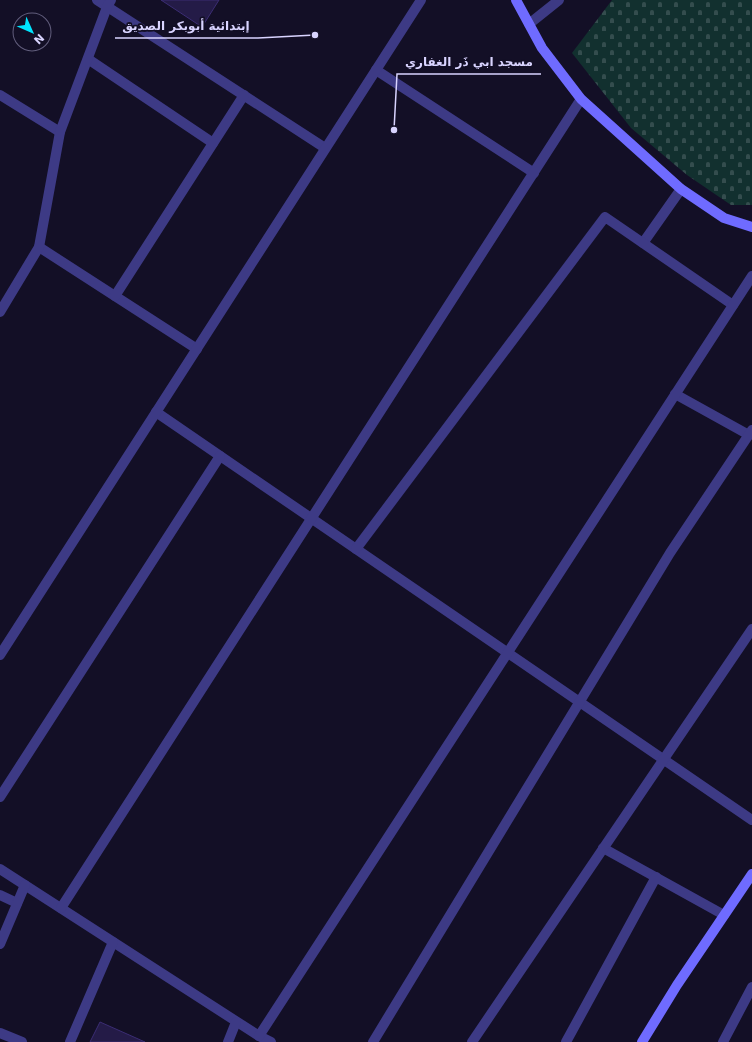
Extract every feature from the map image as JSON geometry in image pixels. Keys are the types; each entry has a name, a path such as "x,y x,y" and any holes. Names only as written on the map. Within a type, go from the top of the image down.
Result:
{"street":[{"path":"97,0 109,3 244,95 326,148"},
{"path":"0,655 421,0"},
{"path":"516,0 542,48 582,98 681,189 724,218 752,227"},
{"path":"529,24 559,0"},
{"path":"0,312 38,246 60,132 109,3"},
{"path":"88,59 213,143"},
{"path":"376,70 534,173"},
{"path":"0,95 60,132"},
{"path":"115,296 244,95"},
{"path":"61,908 582,98"},
{"path":"642,243 681,189"},
{"path":"356,549 605,217 732,305"},
{"path":"38,246 196,349"},
{"path":"258,1036 752,276"},
{"path":"373,1042 670,553 750,433 675,394"},
{"path":"156,412 752,820"},
{"path":"0,797 220,456"},
{"path":"472,1042 752,629"},
{"path":"603,848 724,915"},
{"path":"0,869 236,1022 258,1036 271,1042"},
{"path":"642,1042 677,985 752,874"},
{"path":"566,1042 656,877"},
{"path":"0,944 25,885"},
{"path":"0,896 17,903"},
{"path":"70,1042 113,942"},
{"path":"723,1042 752,986"},
{"path":"228,1042 236,1022"},
{"path":"0,1033 22,1042"}],"green space":[{"path":"612,0 752,0 752,205 731,205 687,175 631,128 572,53"}],"building":[{"path":"161,0 219,0 202,27"},
{"path":"100,1022 145,1042 90,1042"}],"place":[{"name":"إبتدائية أبوبكر الصديق","path":"315,35"},
{"name":"مسجد ابي ذَر الغفاري","path":"394,130"}]}
